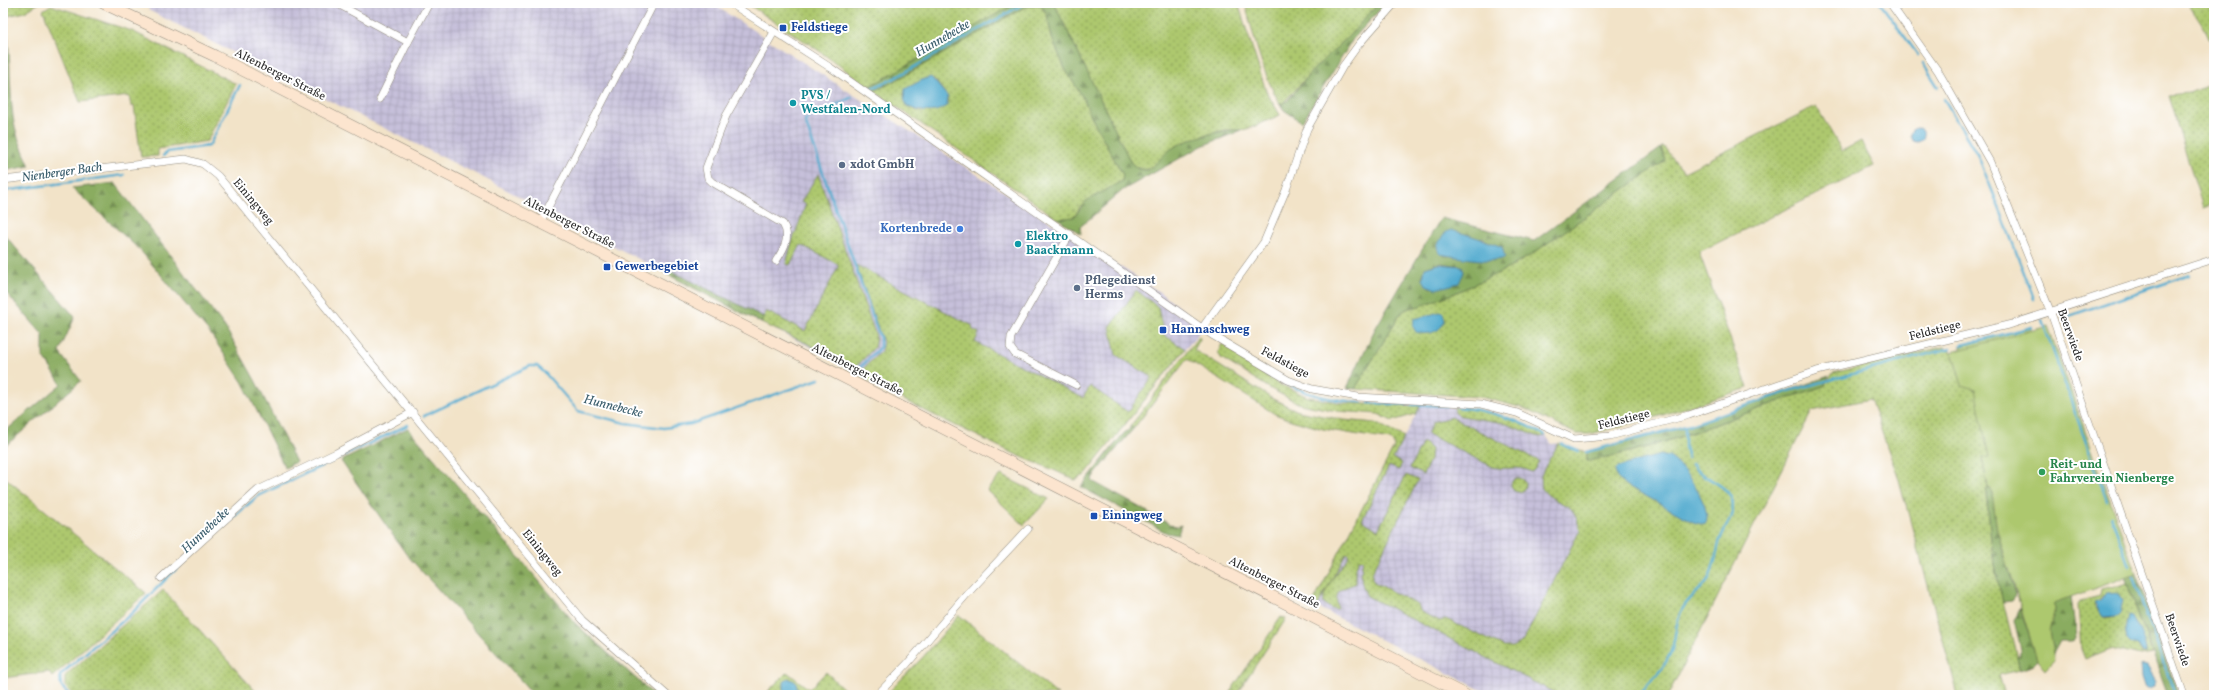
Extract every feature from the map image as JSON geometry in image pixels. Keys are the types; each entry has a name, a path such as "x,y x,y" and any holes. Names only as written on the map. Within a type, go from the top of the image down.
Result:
{"main road":[{"name":"Altenberger Straße","path":"103,3 215,56 1465,695"}],"street":[{"path":"336,3 408,42"},
{"path":"380,98 429,3"},
{"path":"540,223 654,3"},
{"name":"Feldstiege","path":"730,3 819,60 1070,234 1202,328 1288,380 1312,389 1358,397 1481,404 1517,413 1566,437 1582,440 1601,438 1689,415 1817,371 2012,324 2051,313 2214,259"},
{"path":"1202,328 1264,242 1286,190 1307,130 1340,73 1359,44 1394,3"},
{"name":"Beerwiede","path":"1890,3 1938,71 1990,162 2051,313 2184,695"},
{"path":"774,32 726,116 706,168 708,178 712,182 783,224 787,237 785,245 776,261"},
{"name":"Einingweg","path":"3,180 186,159 203,164 218,176 582,620 667,695"},
{"path":"1070,234 1012,337 1010,347 1015,354 1076,385"},
{"path":"161,578 258,490 336,453 413,412"},
{"path":"877,695 912,659 967,594 1028,529"}],"shaded area":[{"name":"Feldstiege","path":"152,3 711,3 1158,291 1204,326 1122,429 877,379 761,323 476,174 148,10"},
{"path":"1824,386 1668,695 1491,695 1317,607 1420,406 1459,407 1517,420 1546,436 1552,444 1559,443 1569,449 1587,452 1587,461"}],"green space":[{"path":"3,3 39,3 25,12 3,17"},
{"path":"746,3 1016,3 869,87 815,48"},
{"path":"1016,3 1054,3 1131,163 1138,169 1147,170 1171,149 1186,141 1225,131 1242,130 1202,146 1123,190 1080,227 1081,234 1058,219 1074,217 1086,201 1122,181 1123,175 1094,122 1083,98 1065,69 1052,38 1047,15 1044,9 1037,4 1023,8 891,83 874,91 869,87"},
{"path":"1054,3 1238,3 1266,91 1280,115 1248,129 1219,131 1181,144 1151,167 1145,169 1138,168 1131,163"},
{"path":"1245,3 1379,3 1348,37 1314,69 1282,104 1280,104 1263,67"},
{"path":"1379,3 1386,3 1353,39 1302,122 1284,110 1280,104 1287,101 1314,69 1348,37"},
{"path":"2214,3 2214,48 2204,27 2189,4"},
{"path":"1037,4 1041,6 1047,15 1052,38 1065,69 1083,98 1094,122 1123,175 1122,181 1080,207 1074,217 1058,219 874,91 904,76 1023,8","holes":["924,79 935,80 948,97 948,102 920,112 907,106 904,94 906,89"]},
{"path":"51,5 132,31 236,84 207,141 158,149 158,156 141,157 134,106 131,106 129,96 80,102 43,10"},
{"path":"6,23 14,123 30,166 3,171 3,24"},
{"path":"2214,83 2214,204 2203,208 2168,95 2189,93"},
{"path":"1816,106 1842,151 1861,141 1874,166 1699,252 1748,388 1656,417 1590,434 1576,434 1523,408 1481,397 1355,389 1400,314 1406,309 1420,306 1455,293 1511,267 1532,254 1666,160 1661,148 1663,146 1684,172"},
{"path":"1661,148 1666,160 1532,254 1511,267 1455,293 1420,306 1406,309 1400,314 1355,389 1347,388 1375,329 1441,218 1534,241","holes":["1483,238 1493,245 1498,246 1495,261 1440,254 1437,248","1441,263 1462,266 1464,272 1430,288 1423,279 1425,268"]},
{"path":"818,174 876,336 874,348 855,368 861,371 881,351 883,342 856,265 973,326 972,329 979,333 975,342 1083,398 1090,386 1128,412 1152,377 1116,355 1110,327 1136,290 1158,307 1164,335 1185,349 1085,475 1075,480 1007,451 887,391 810,345 761,323 766,311 805,331 839,265 801,245 790,265 786,264 792,242 806,204 801,202"},
{"path":"115,183 225,327 255,380 296,462 285,468 243,383 212,336 140,250 72,188"},
{"path":"3,233 75,317 59,352 81,381 3,448 3,433 61,384 43,356 43,335 3,289"},
{"path":"665,268 764,317 761,323 663,272"},
{"name":"Reit- und Fahrverein Nienberge","path":"2048,326 2136,574 2053,603 2055,609 2049,631 2054,660 2045,670 2037,660 1997,530 1992,492 1988,487 1982,458 1989,457 1975,389 1962,385 1952,352"},
{"path":"2031,328 2030,335 2046,468 1982,458 1988,487 1986,493 1994,565 2020,670 1999,675 2005,695 1958,695 1899,480 1870,399 1812,411 1668,695 1559,695 1367,596 1361,578 1363,560 1359,559 1355,570 1355,584 1345,587 1339,591 1337,598 1338,609 1332,609 1324,604 1325,592 1317,607 1310,603 1314,601 1394,447 1394,444 1390,440 1323,429 1275,414 1187,359 1134,428 1129,428 1199,336 1200,339 1194,350 1273,399 1298,411 1344,420 1376,423 1404,437 1393,459 1402,463 1399,470 1389,466 1362,520 1378,530 1406,475 1418,480 1373,571 1372,578 1374,582 1418,605 1421,612 1440,621 1446,619 1504,647 1512,647 1523,641 1580,530 1572,510 1545,492 1540,483 1541,476 1559,443 1569,449 1587,452 1587,461 1617,455 1648,447 1707,428 1824,386 1833,373 1943,347 1951,350 1962,384 1961,346","holes":["1346,553 1349,555 1325,592"]},
{"path":"1222,344 1257,366 1260,371 1279,384 1308,397 1342,403 1420,406 1416,414 1392,421 1378,414 1337,411 1300,404 1271,389 1221,358 1218,352"},
{"path":"1829,376 1824,386 1707,428 1648,447 1587,461 1587,451 1690,425"},
{"path":"1454,407 1478,410 1502,416 1536,430 1546,436 1539,437 1504,423 1461,416 1455,413"},
{"path":"1451,417 1539,461 1534,470 1531,472 1522,468 1493,467 1427,434 1433,422"},
{"path":"1132,427 1134,428 1093,477 1092,481 1175,527 1181,525 1178,535 1167,533 1081,487 1123,434"},
{"path":"408,428 575,623 654,695 534,695 406,554 341,461"},
{"path":"1423,442 1431,449 1430,460 1423,475 1410,468"},
{"path":"1001,475 1049,499 1024,525 987,490"},
{"path":"3,476 146,593 52,677 49,672 3,678"},
{"path":"1515,478 1521,478 1525,482 1525,488 1521,492 1515,492 1511,488 1511,482"},
{"path":"1988,487 1992,492 1997,530 2016,596 2012,601 2003,602 1994,565 1986,493"},
{"path":"2136,574 2177,691 2175,695 2168,695 2125,577"},
{"path":"2127,583 2152,654 2140,656 2110,649 2085,659 2081,649 2078,604 2080,601 2100,596 2101,590","holes":["2103,596 2115,616 2105,618 2094,606","2135,621 2146,648 2145,653 2142,653 2138,645 2127,639 2125,630 2127,624"]},
{"path":"163,590 259,695 73,695 65,686 65,676"},
{"path":"2071,596 2076,637 2072,641 2060,641 2053,654 2049,631 2055,609 2053,603"},
{"path":"2020,608 2037,660 2031,666 2020,670 2017,657 2021,649 2014,620"},
{"path":"959,615 1058,695 886,695 923,657"},
{"path":"1281,617 1286,619 1236,695 1228,695"},
{"path":"787,672 809,689 826,672 846,691 842,695 772,695 768,691"}],"water":[{"path":"931,77 948,97 947,105 938,110 927,112 916,110 907,106 904,99 905,89"},
{"path":"1914,128 1920,128 1924,132 1924,138 1920,142 1914,142 1910,138 1910,132"},
{"path":"1451,230 1502,247 1505,257 1501,259 1484,260 1440,254 1437,245 1446,232"},
{"path":"1438,264 1462,266 1464,272 1459,283 1436,289 1426,285 1423,279 1425,268"},
{"path":"1440,312 1443,313 1445,320 1440,328 1434,332 1425,334 1416,332 1413,327 1414,319"},
{"path":"1660,455 1669,457 1675,461 1695,487 1705,507 1707,516 1706,523 1701,524 1693,522 1624,484 1617,478 1615,470 1621,466"},
{"path":"2119,593 2123,600 2120,613 2115,616 2103,617 2094,603 2100,601 2106,594"},
{"path":"2128,615 2132,616 2143,638 2146,648 2146,652 2144,654 2138,645 2131,643 2127,639 2125,630"},
{"path":"2141,665 2147,666 2155,679 2155,686 2150,689 2146,689 2142,677"},
{"path":"788,678 796,682 798,692 790,693 784,690 784,682"}],"waterway":[{"name":"Hunnebecke","path":"870,89 895,78 1025,3"},
{"path":"1880,3 1918,55"},
{"path":"2173,4 2181,3"},
{"path":"1923,63 1938,87"},
{"name":"Nienberger Bach","path":"163,156 167,152 209,146 240,85"},
{"name":"Hunnebecke","path":"852,97 805,121 880,338 880,347 857,371"},
{"path":"1944,99 1978,156 2034,299"},
{"name":"Nienberger Bach","path":"3,191 124,175"},
{"path":"2063,318 2189,275"},
{"path":"2042,320 2107,501"},
{"path":"1961,345 2032,327"},
{"path":"1586,452 1690,425 1792,390 1951,348"},
{"name":"Hunnebecke","path":"424,416 530,366 537,366 545,373 578,411 625,423 664,428 691,424 819,379"},
{"path":"1261,370 1297,389 1321,397 1362,402"},
{"path":"1369,403 1447,406"},
{"path":"1457,407 1480,410 1502,416 1524,424 1545,435"},
{"name":"Hunnebecke","path":"222,527 258,496 408,425"},
{"path":"1685,426 1685,447 1688,458"},
{"path":"1561,444 1578,451"},
{"path":"1639,695 1660,671 1667,660 1674,642 1680,613 1689,600 1709,578 1720,540 1731,516 1733,505 1729,494 1720,485 1701,474 1692,464"},
{"path":"2111,516 2129,566"},
{"name":"Hunnebecke","path":"69,695 61,686 60,675 132,613 180,565"},
{"path":"2133,577 2174,692"}],"place":[{"name":"Feldstiege","path":"783,28"},
{"name":"PVS / Westfalen-Nord","path":"793,103"},
{"name":"xdot GmbH","path":"842,165"},
{"name":"Kortenbrede","path":"960,229"},
{"name":"Elektro Baackmann","path":"1018,244"},
{"name":"Gewerbegebiet","path":"607,267"},
{"name":"Pflegedienst Herms","path":"1077,288"},
{"name":"Hannaschweg","path":"1163,330"},
{"name":"Reit- und Fahrverein Nienberge","path":"2042,472"},
{"name":"Einingweg","path":"1094,516"}]}
